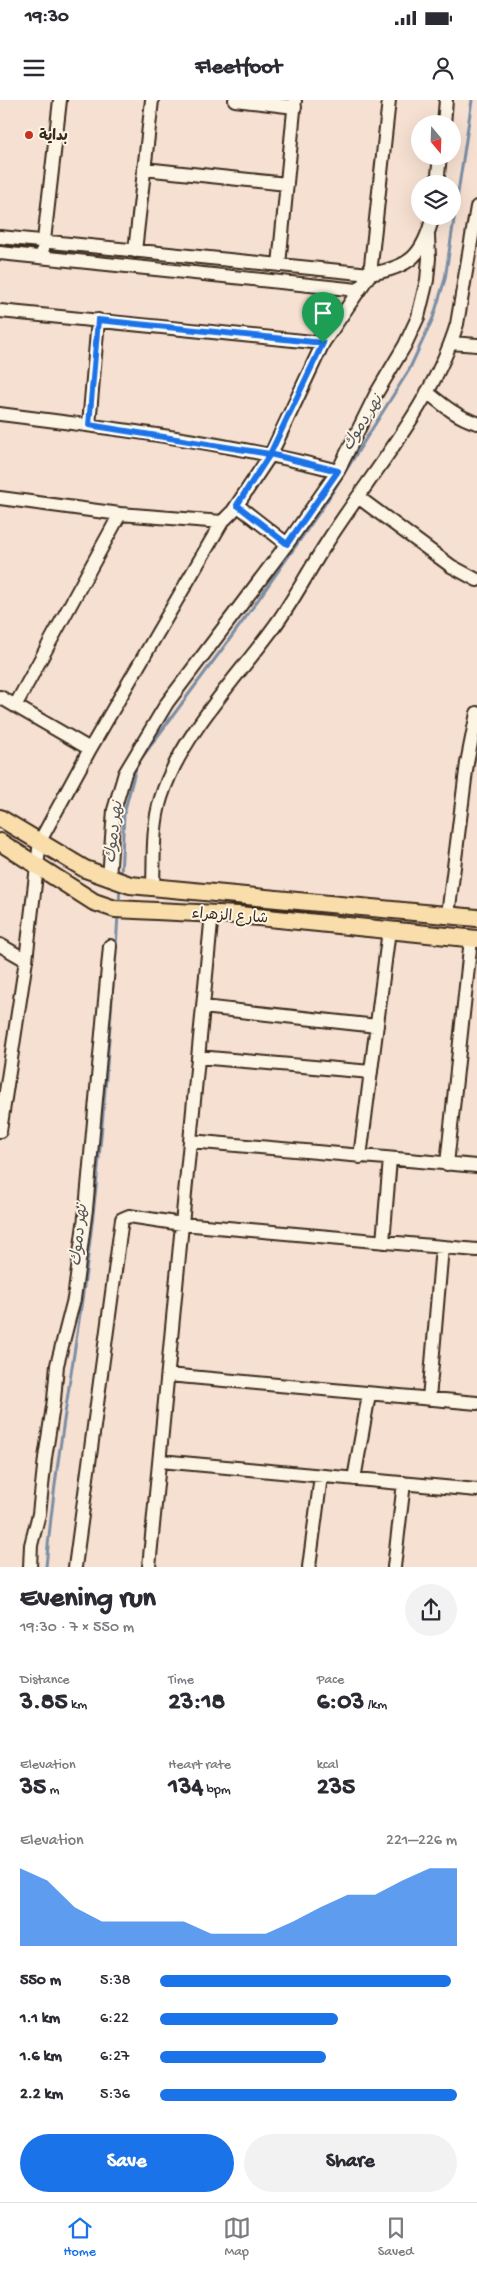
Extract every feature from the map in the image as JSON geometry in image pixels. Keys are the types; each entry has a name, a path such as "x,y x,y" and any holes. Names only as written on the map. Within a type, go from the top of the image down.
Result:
{"main road":[{"name":"شارع الزهراء","path":"0,818 85,869 112,880 149,888 201,890 477,918"},
{"name":"شارع الزهراء","path":"0,842 94,902 109,908 212,913 474,939"}],"street":[{"path":"42,257 60,100"},
{"path":"136,250 152,100"},
{"path":"235,100 295,103 279,265"},
{"path":"0,1131 26,960 40,841 90,749 222,522 237,505 270,454 323,343 370,274 389,100"},
{"path":"445,115 446,100"},
{"path":"144,169 287,184"},
{"path":"149,888 155,824 161,798 171,773 200,726 273,629 325,545 427,392 452,342 474,234 477,207"},
{"path":"0,237 370,274 394,269 412,259 419,253 431,225"},
{"path":"112,880 114,810 125,773 167,703 287,544 338,471 376,394 405,345 418,317 429,258 428,235"},
{"path":"0,253 358,290"},
{"path":"0,311 323,343"},
{"path":"89,425 98,320"},
{"path":"452,342 477,345"},
{"path":"427,392 449,410 466,420 477,423"},
{"path":"0,414 89,425 270,454 338,471"},
{"path":"358,497 451,566 477,580"},
{"path":"0,498 120,514 222,522"},
{"path":"237,505 287,544"},
{"path":"15,706 120,514"},
{"path":"0,697 90,749"},
{"path":"448,914 467,763 476,721"},
{"path":"149,1567 212,913"},
{"path":"360,1156 389,930"},
{"path":"447,1164 474,939"},
{"path":"0,945 26,960"},
{"path":"30,1567 31,1545 39,1514 44,1458 54,1400 57,1365 74,1299 84,1218 110,946"},
{"path":"203,1007 377,1026"},
{"path":"198,1057 371,1072"},
{"path":"190,1141 477,1166"},
{"path":"383,1242 390,1159"},
{"path":"76,1567 122,1219 128,1216 182,1224 477,1250"},
{"path":"429,1399 442,1247"},
{"path":"168,1374 477,1403"},
{"path":"354,1479 369,1394"},
{"path":"160,1461 477,1490"},
{"path":"309,1567 321,1476"},
{"path":"394,1567 404,1483"}],"waterway":[{"name":"نهر دموك","path":"121,876 124,813 137,764 246,617 323,507 409,370 433,318 445,279 472,100"},
{"name":"نهر دموك","path":"119,903 120,887"},
{"name":"نهر دموك","path":"116,948 118,914"},
{"name":"نهر دموك","path":"46,1567 58,1464 94,1209 115,957"}],"place":[{"name":"بداية","path":"29,135"}],"route":[{"path":"323,343 98,320 89,425 270,454 338,471 287,544 237,505 270,454 323,343"}]}
